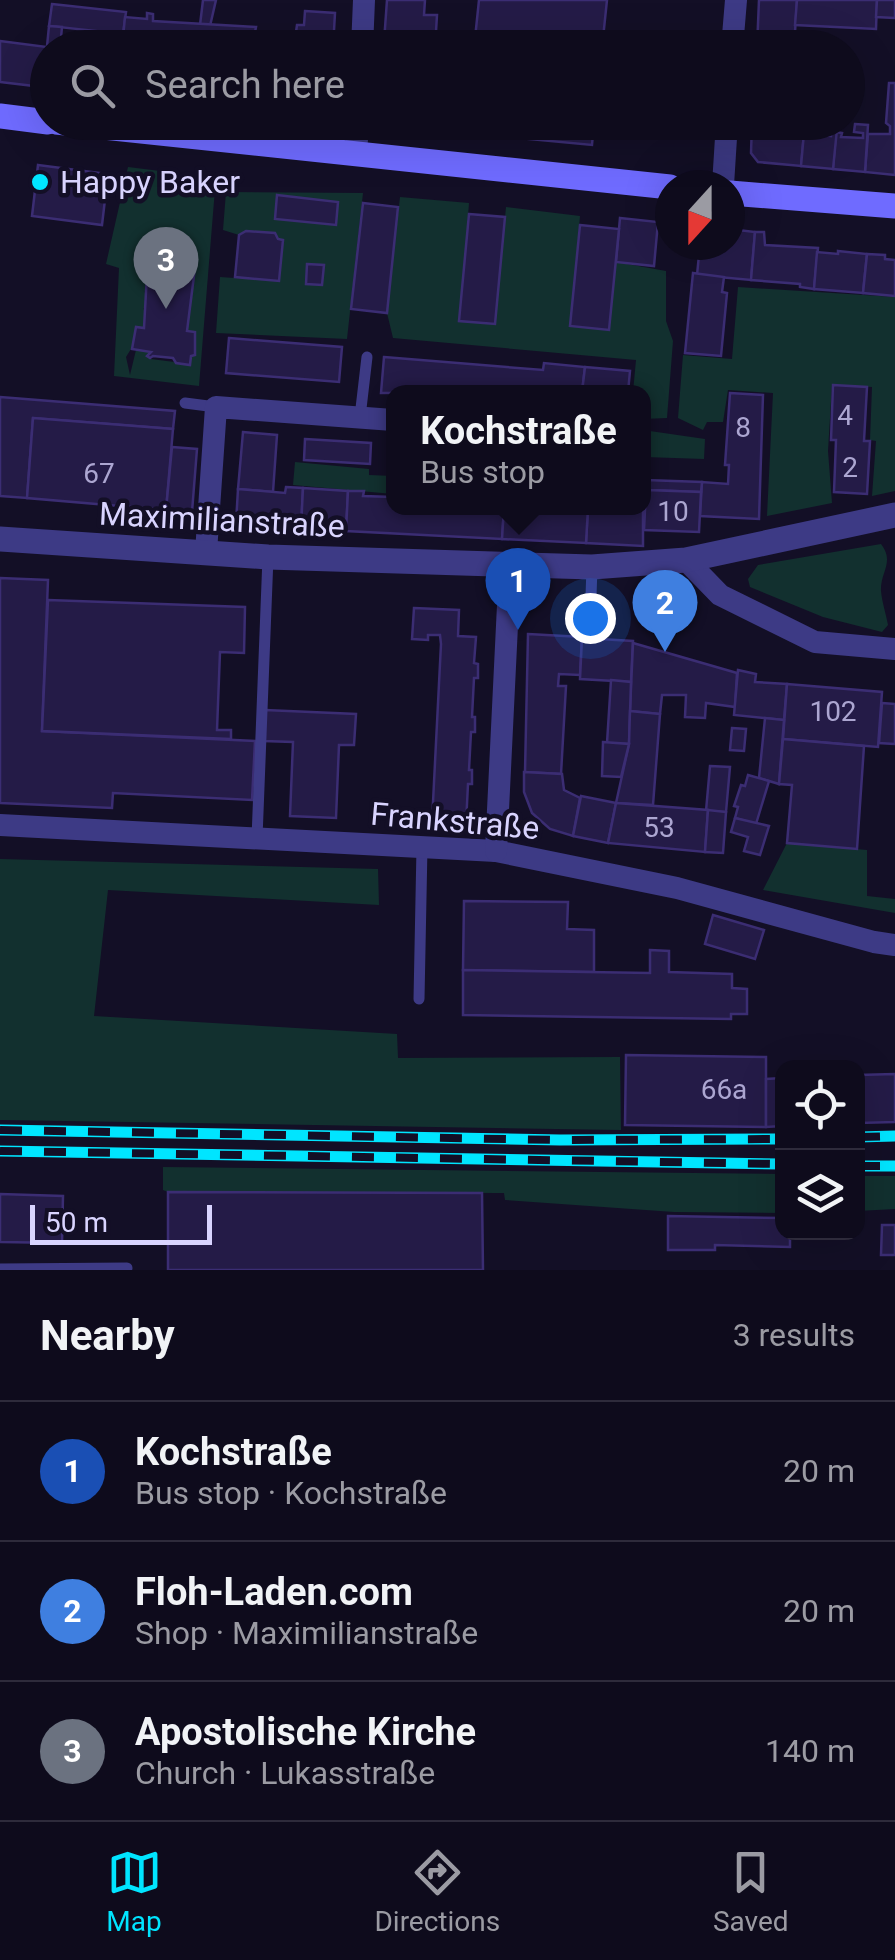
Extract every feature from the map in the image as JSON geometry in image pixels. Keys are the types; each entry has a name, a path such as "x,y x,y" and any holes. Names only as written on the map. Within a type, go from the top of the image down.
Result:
{"main road":[{"path":"0,116 30,120"},
{"path":"215,140 655,186"},
{"path":"745,193 895,206"}],"street":[{"path":"363,30 364,0"},
{"path":"734,30 736,0"},
{"path":"356,156 357,140"},
{"path":"724,170 726,140"},
{"path":"206,552 216,407 386,420"},
{"name":"Maximilianstraße","path":"0,539 268,558 592,568 686,560 895,515"},
{"path":"686,560 720,595 815,642 895,649"},
{"path":"496,851 510,564"},
{"name":"Frankstraße","path":"0,826 496,851 677,888 895,945"}],"lane":[{"path":"360,418 367,356"},
{"path":"186,403 216,407"},
{"path":"256,838 268,558"},
{"path":"591,596 592,568"},
{"path":"419,999 422,847"},
{"path":"0,1268 127,1268"}],"green space":[{"path":"128,167 160,171 159,182 215,189 199,386 114,376 119,268 106,264","holes":["160,254 162,258 182,260 183,255 184,260 195,260 187,331 194,355 190,364 151,359 151,352 136,350 130,375 126,357 144,328 149,256 159,258"]},
{"path":"226,192 363,193 347,339 216,333 220,277 278,281 282,240 261,232 239,235 223,230"},
{"path":"400,197 469,203 460,321 495,324 506,207 580,216 570,326 609,329 616,262 666,271 666,321 673,341 667,418 651,419 651,385 634,385 636,360 393,338 387,313"},
{"path":"738,287 895,297 895,491 872,496 876,441 870,440 872,387 832,385 828,451 832,503 767,516 773,393 728,390 723,422 707,422 703,430 678,418 683,355 732,359"},
{"path":"651,431 705,439 704,459 651,457"},
{"path":"295,462 369,469 369,475 386,476 386,493 293,485"},
{"path":"881,544 887,556 881,591 888,625 882,632 823,617 750,587 748,579 758,565"},
{"path":"787,843 867,850 867,896 895,899 895,913 763,890"},
{"path":"0,859 378,869 379,905 108,890 94,1016 397,1034 398,1058 620,1057 621,1130 0,1120"},
{"path":"163,1167 775,1174 775,1213 674,1212 505,1200 504,1193 163,1190"},
{"path":"865,1176 895,1176 895,1209 865,1211"}],"building":[{"path":"203,0 216,0 210,26 200,25"},
{"path":"387,0 425,0 424,15 437,15 436,30 385,30"},
{"path":"479,0 607,0 604,30 476,30"},
{"path":"759,0 797,0 795,30 758,30"},
{"path":"797,0 877,0 876,29 795,25"},
{"path":"877,0 895,0 895,18 876,17"},
{"path":"52,4 126,12 124,30 49,26"},
{"path":"305,11 335,13 334,30 296,30 297,25 304,25"},
{"path":"147,13 153,14 153,21 256,27 124,30 125,17 147,19"},
{"path":"0,41 30,45 30,85 0,82"},
{"path":"889,83 895,83 895,175 865,172 868,134 890,134 886,123"},
{"path":"868,125 865,172 833,169 835,140 865,140"},
{"path":"540,140 592,140 592,145"},
{"path":"751,140 803,140 801,166 758,162 751,153"},
{"path":"803,140 836,140 833,169 801,166"},
{"path":"38,165 108,174 102,225 32,216"},
{"path":"277,195 338,202 336,225 275,219"},
{"path":"363,203 398,207 387,313 351,309"},
{"path":"469,214 505,217 495,324 459,321"},
{"path":"620,218 655,222 654,266 616,262"},
{"path":"580,225 619,229 609,330 570,326"},
{"path":"246,231 275,233 283,240 279,281 235,277 239,235"},
{"path":"745,231 755,232 751,280 697,275 698,260 745,260"},
{"path":"755,232 764,232 765,245 818,248 814,289 751,280"},
{"path":"817,252 867,254 863,293 814,289"},
{"path":"160,254 162,258 182,260 185,255 184,260 196,260 187,331 195,332 195,355 191,356 190,365 176,363 173,358 150,358 147,356 151,352 132,349 136,327 144,328 148,256 159,258"},
{"path":"867,254 895,260 895,296 863,293"},
{"path":"307,264 324,265 322,285 306,284"},
{"path":"693,273 724,277 722,292 727,293 721,356 685,353"},
{"path":"229,338 342,347 339,382 226,373"},
{"path":"384,357 543,370 544,363 585,367 583,385 386,385 386,393 381,393"},
{"path":"585,367 630,371 629,385 583,385"},
{"path":"833,385 867,387 867,494 834,492"},
{"path":"730,393 763,395 759,519 700,516 702,482 728,484 729,465 725,465"},
{"path":"0,397 175,411 173,429 33,418 27,498 0,496"},
{"path":"33,418 173,429 166,510 27,498"},
{"path":"243,432 277,435 273,492 238,489"},
{"path":"305,439 371,443 370,464 304,460"},
{"path":"172,447 197,449 192,512 166,510"},
{"path":"651,480 702,482 701,492 651,490"},
{"path":"286,487 303,488 301,528 236,523 238,489 285,493"},
{"path":"303,488 348,491 346,531 301,528"},
{"path":"651,490 701,492 699,532 644,530 645,515 651,515"},
{"path":"348,491 386,497 386,515 504,515 502,539 346,531"},
{"path":"504,515 588,515 586,543 502,539"},
{"path":"588,515 643,515 643,546 586,543"},
{"path":"0,578 48,580 42,731 255,741 252,800 113,793 112,808 0,803"},
{"path":"48,600 245,607 244,653 220,652 217,730 231,730 231,739 42,731"},
{"path":"414,608 459,610 458,636 476,637 474,663 478,664 478,678 474,678 475,732 471,732 472,784 468,784 466,824 432,822 441,644 440,635 428,635 428,640 412,639"},
{"path":"528,634 582,637 580,675 559,674 558,686 566,686 561,774 525,772"},
{"path":"582,638 633,641 631,682 580,679"},
{"path":"633,643 737,673 735,707 706,703 705,718 685,717 686,695 662,695 660,714 630,711"},
{"path":"738,670 756,674 755,682 787,684 784,720 734,715"},
{"path":"611,680 631,682 629,744 607,743"},
{"path":"787,684 882,692 878,747 783,739"},
{"path":"882,703 895,704 895,744 879,743"},
{"path":"265,710 356,714 354,745 339,745 336,818 290,816 293,742 264,741"},
{"path":"630,711 660,714 653,805 616,803 629,744"},
{"path":"765,718 784,720 779,784 759,778"},
{"path":"732,728 746,729 744,751 730,750"},
{"path":"783,739 864,746 857,849 787,843 792,785 779,784"},
{"path":"603,742 629,744 621,777 602,776"},
{"path":"710,766 730,767 726,812 706,811"},
{"path":"524,772 562,774 564,790 580,798 573,836 550,829 532,813 524,792"},
{"path":"748,775 769,781 756,824 735,818 738,807 734,806"},
{"path":"581,796 616,803 608,843 573,836"},
{"path":"616,803 708,810 705,852 608,843"},
{"path":"708,810 726,812 723,853 705,852"},
{"path":"735,818 769,826 760,855 744,851 748,837 731,832"},
{"path":"464,901 568,902 567,929 594,930 594,972 463,970"},
{"path":"713,915 764,930 755,959 705,944"},
{"path":"650,950 669,951 669,972 732,974 732,988 747,989 747,1014 731,1014 731,1019 463,1015 463,970 650,973"},
{"path":"626,1055 766,1057 766,1127 625,1125"},
{"path":"895,1074 895,1122 865,1123 865,1075"},
{"path":"775,1078 775,1126 766,1127 766,1079"},
{"path":"168,1192 482,1193 483,1270 168,1270"},
{"path":"0,1194 63,1196 62,1243 0,1242"},
{"path":"668,1216 775,1218 775,1240 790,1240 790,1247 715,1245 715,1250 668,1250"},
{"path":"882,1225 895,1225 895,1255 881,1255"}],"railway":[{"path":"0,1130 560,1140 775,1139"},
{"path":"865,1137 895,1136"},
{"path":"0,1151 775,1164"},
{"path":"865,1166 895,1166"}],"place":[{"name":"Happy Baker","path":"40,182"},
{"name":"Apostolische Kirche","path":"166,309"},
{"name":"Kochstraße","path":"518,630"},
{"name":"Floh-Laden.com","path":"665,652"}]}
